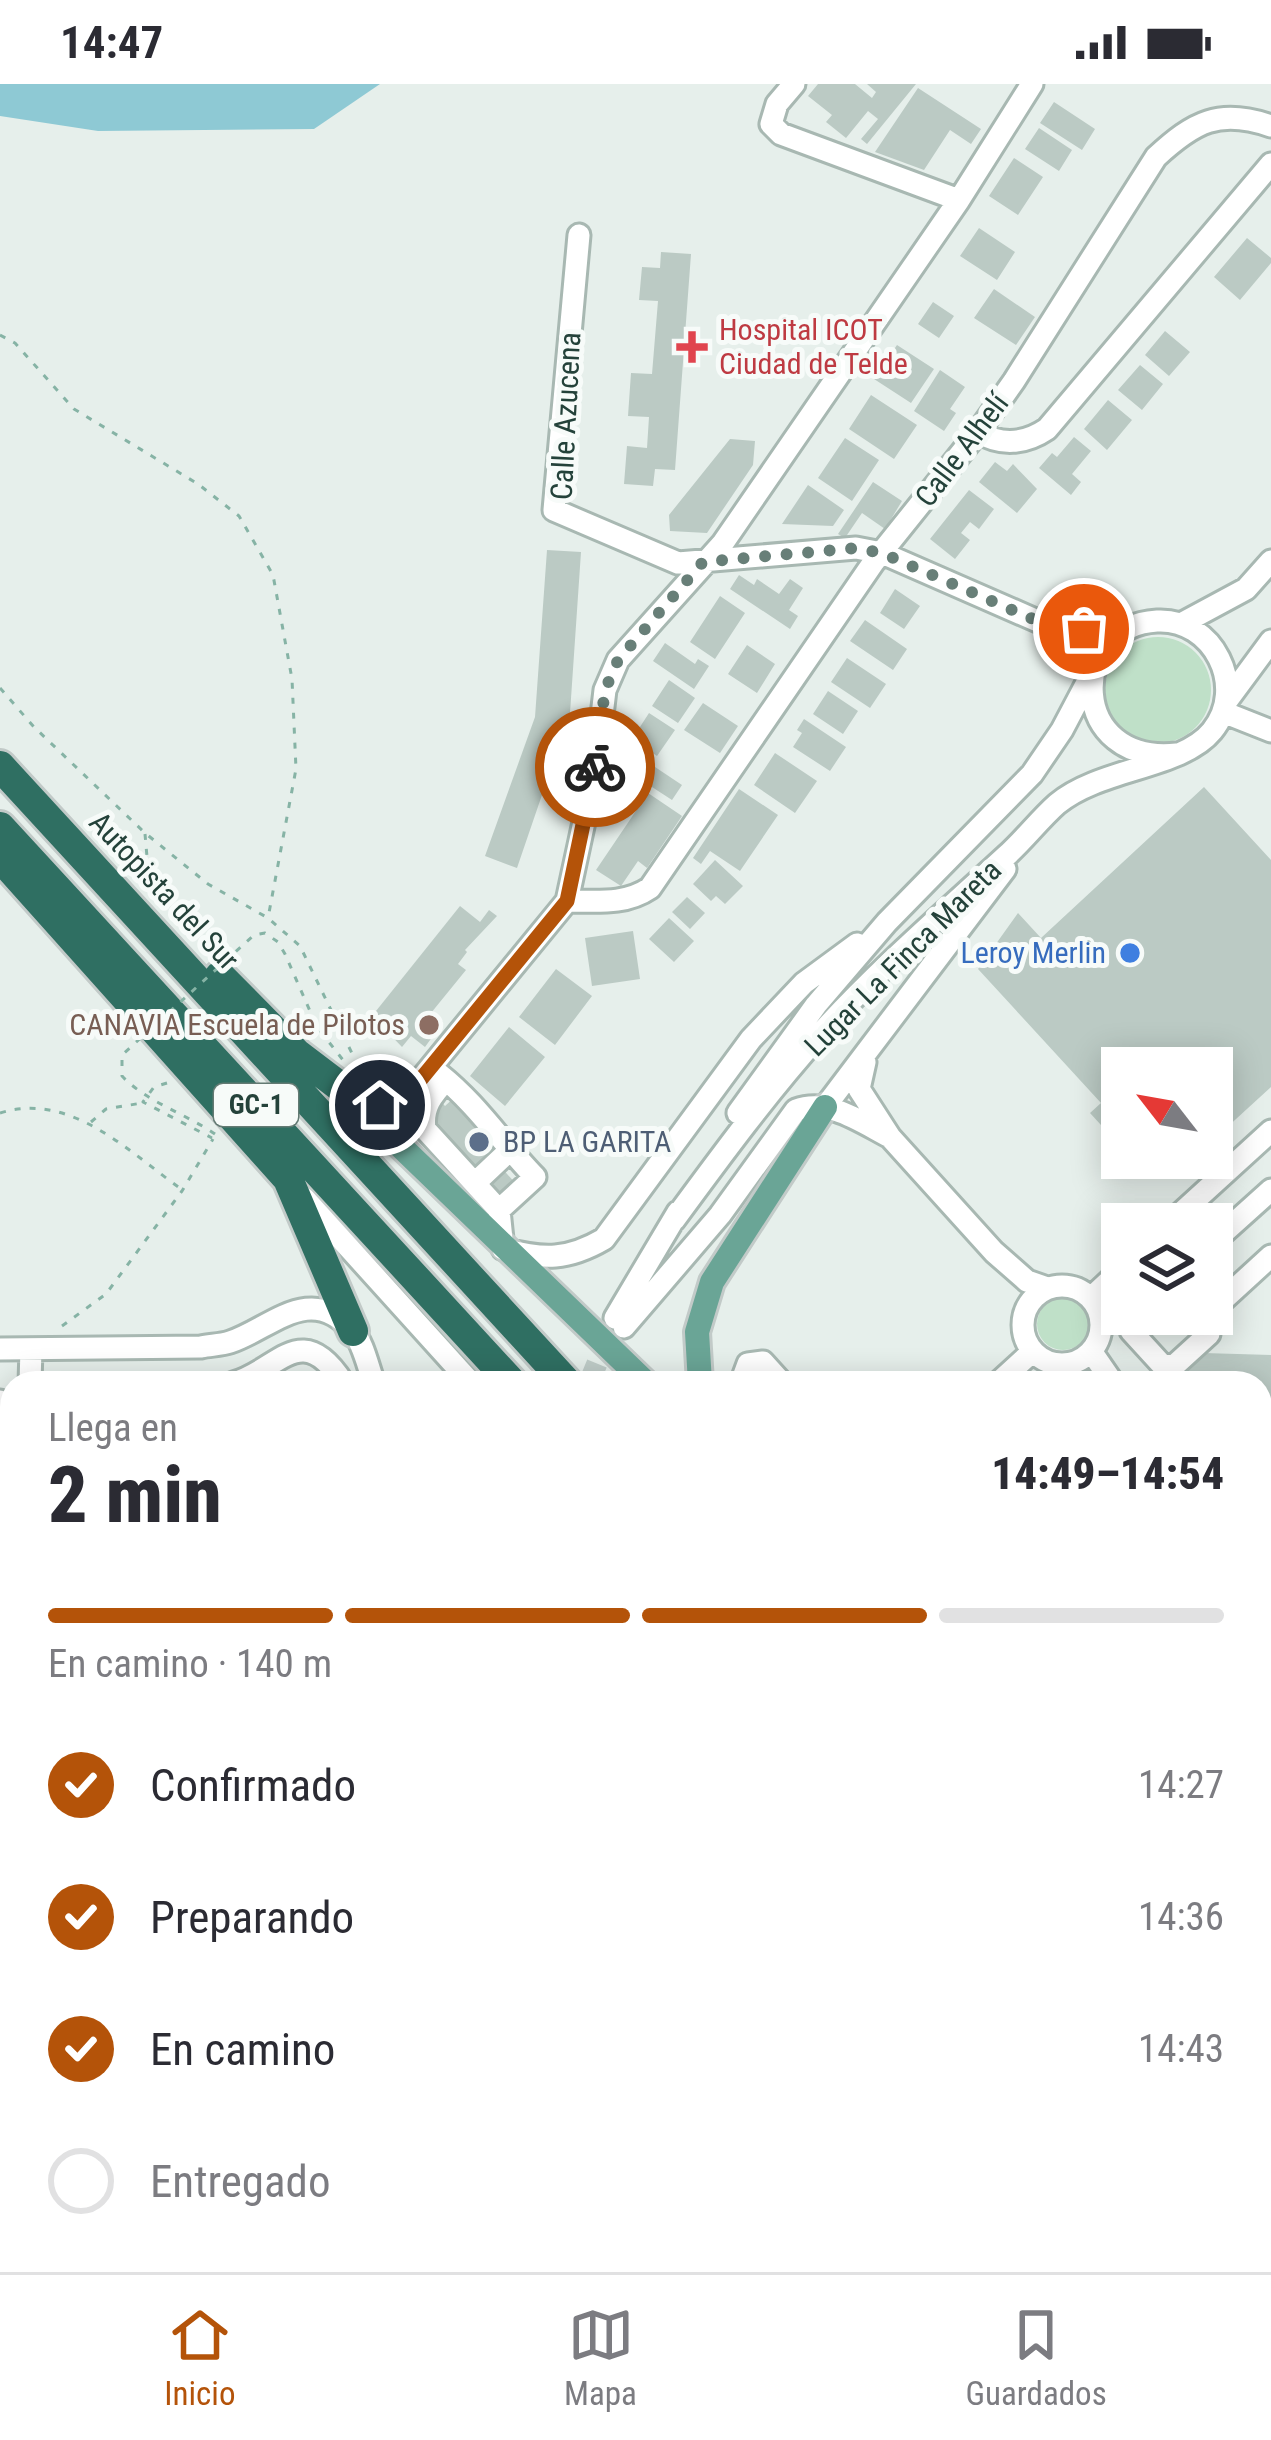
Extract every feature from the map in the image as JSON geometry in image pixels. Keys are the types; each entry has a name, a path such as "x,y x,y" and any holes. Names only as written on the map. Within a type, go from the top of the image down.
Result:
{"highway":[{"path":"0,738 297,1054 359,1087 392,1138"},
{"name":"Autopista del Sur","path":"0,766 555,1371"},
{"name":"GC-1","path":"0,827 501,1371"},
{"path":"0,857 288,1180 353,1331"}],"main road":[{"path":"699,1371 697,1332 712,1282 825,1107"},
{"path":"392,1138 633,1371"}],"street":[{"path":"794,84 777,104 771,124 781,134 959,200"},
{"path":"392,1138 397,1113 431,1077 567,901 596,766 605,690 618,660 723,543 959,200 1032,84"},
{"name":"Calle Alhelí","path":"567,901 621,901 650,888 882,553 978,432 1156,157 1188,128 1226,116 1271,127"},
{"path":"978,432 993,441 1007,442 1034,438 1047,429 1271,164"},
{"name":"Calle Azucena","path":"580,235 554,509 678,563 856,548 882,553 1049,626 1120,633"},
{"path":"1181,624 1246,590 1271,561"},
{"path":"1120,633 1139,623 1181,624 1213,646 1227,682 1224,707 1271,731"},
{"name":"Calle Azucena","path":"1049,626 1095,668"},
{"name":"Lugar La Finca Mareta","path":"825,1107 812,1104 796,1110 720,1215 620,1323 724,1133 772,1065 887,922 1032,774 1120,633"},
{"name":"Lugar La Finca Mareta","path":"674,1220 820,1034 893,959 1056,805 1088,783 1197,745 1212,731 1271,641"},
{"path":"1095,668 1091,695 1098,718 1112,737 1131,751 1154,757 1178,754"},
{"path":"890,1137 825,1107 1025,839"},
{"path":"431,1077 425,1129 499,1210 503,1249 552,1260 580,1253 604,1239 751,1040 804,983 887,922"},
{"path":"867,1056 859,1089 890,1137 1010,1268 1027,1307 1023,1330 1033,1352 1052,1371"},
{"path":"359,1087 380,1105 431,1077"},
{"path":"431,1077 489,1119 493,1135 535,1178 499,1210"},
{"path":"1192,1203 1271,1130"},
{"path":"475,1183 509,1151"},
{"path":"288,1180 460,1371"},
{"path":"1233,1224 1271,1190"},
{"path":"1233,1293 1271,1256"},
{"path":"1010,1268 1047,1288 1071,1286 1091,1298 1101,1319 1098,1342 1091,1352 1058,1371"},
{"path":"1027,1307 1047,1288"},
{"path":"1091,1298 1101,1289"},
{"path":"0,1349 215,1345 295,1310 331,1315 353,1331 369,1371"},
{"path":"1135,1335 1163,1366 1175,1365 1195,1335"},
{"path":"31,1371 32,1349"},
{"path":"260,1371 290,1351 327,1363 333,1371"},
{"path":"1012,1371 1033,1352"},
{"path":"1091,1352 1104,1371"},
{"path":"745,1371 748,1364 763,1362 771,1371"},
{"path":"321,1371 327,1363"}],"path":[{"path":"0,335 15,343 74,409 198,484 239,516 273,575 292,679 296,769 268,918"},
{"path":"0,688 34,727 145,832 208,884 268,918 300,946 353,1050 359,1087"},
{"path":"145,832 150,901"},
{"path":"214,1136 187,1114 131,1086 122,1076 122,1055 254,935 265,933 278,942 317,1027 359,1087"},
{"path":"143,1102 165,1082 179,1090"},
{"path":"90,1123 106,1109 143,1102 214,1136"},
{"path":"0,1113 20,1107 51,1108 90,1123 182,1190"},
{"path":"32,1349 106,1294 182,1190 214,1136"}],"green space":[{"path":"1158,637 1178,641 1195,653 1207,670 1211,690 1207,710 1195,727 1178,739 1158,743 1138,739 1121,727 1109,710 1105,690 1109,670 1121,653 1138,641"},
{"path":"1063,1298 1081,1306 1089,1324 1081,1342 1063,1350 1045,1342 1037,1324 1045,1306"}],"water":[{"path":"0,84 380,84 314,129 98,131 0,116"}],"building":[{"path":"818,84 855,84 872,98 876,92 867,84 916,84 867,144 861,139 878,119 868,111 846,138 826,122 832,115 808,96"},
{"path":"918,88 981,129 971,144 950,130 924,170 875,152"},
{"path":"1054,102 1095,129 1082,150 1040,123"},
{"path":"1039,128 1072,150 1059,171 1025,149"},
{"path":"1014,158 1043,177 1018,215 989,196"},
{"path":"979,228 1015,252 997,280 960,256"},
{"path":"1247,238 1271,263 1240,300 1214,277"},
{"path":"661,252 691,254 675,470 655,469 653,486 624,484 627,446 647,448 649,417 628,416 631,373 652,374 658,301 639,300 642,267 660,268"},
{"path":"994,289 1035,317 1016,345 974,318"},
{"path":"933,302 954,316 939,338 918,324"},
{"path":"1165,331 1190,352 1169,376 1145,355"},
{"path":"897,345 934,369 911,403 874,379"},
{"path":"1140,365 1163,384 1142,410 1118,390"},
{"path":"940,370 965,387 950,409 956,413 944,431 914,411"},
{"path":"871,395 917,425 894,459 849,429"},
{"path":"1108,400 1132,420 1107,450 1084,429"},
{"path":"1074,437 1091,451 1072,474 1081,482 1071,495 1039,468 1052,453 1057,457"},
{"path":"845,438 879,460 852,501 818,478"},
{"path":"730,439 755,441 753,465 707,533 670,531 669,515"},
{"path":"995,462 1007,471 1013,464 1037,489 1017,513 979,482"},
{"path":"873,482 902,501 885,529 862,513 845,538 838,534"},
{"path":"808,485 844,510 833,526 782,524"},
{"path":"969,490 994,509 979,529 970,522 961,533 970,540 955,559 930,539"},
{"path":"547,550 581,552 570,713 517,868 485,856 535,717"},
{"path":"739,575 754,585 757,579 779,594 790,579 803,588 789,610 798,616 790,629 730,589"},
{"path":"895,589 920,606 904,629 880,613"},
{"path":"720,596 745,613 715,659 690,642"},
{"path":"865,620 907,649 893,670 850,641"},
{"path":"665,643 695,664 698,659 709,666 694,689 653,661"},
{"path":"747,645 775,664 757,693 728,674"},
{"path":"847,658 886,684 870,708 831,682"},
{"path":"669,680 695,698 678,723 652,706"},
{"path":"828,691 858,711 843,734 813,714"},
{"path":"703,703 738,726 720,753 684,730"},
{"path":"649,713 675,730 657,756 627,735 633,726 638,730"},
{"path":"804,719 846,747 830,771 793,747"},
{"path":"775,753 817,781 795,813 754,785"},
{"path":"643,759 682,785 672,800 632,774"},
{"name":"Leroy Merlin","path":"1204,787 1271,860 1271,1087 1233,1122 1233,1047 1101,1047 1101,1103 978,969 1018,913 1041,938"},
{"path":"739,789 778,815 740,871 710,851 701,864 693,858"},
{"path":"648,793 682,816 647,868 638,861 621,886 596,870"},
{"path":"715,860 743,886 725,904 716,896 711,901 693,884"},
{"path":"687,897 705,913 690,929 672,912"},
{"path":"460,906 480,922 489,910 497,916 465,950 458,964 466,970 431,1013 443,1022 425,1047 411,1036 402,1047 372,1016"},
{"path":"669,918 694,941 674,962 649,939"},
{"path":"633,931 640,979 592,986 585,938"},
{"path":"556,969 592,996 555,1045 519,1017"},
{"path":"509,1027 545,1057 505,1106 470,1076"},
{"path":"458,1094 483,1122 470,1133 518,1186 504,1199 422,1110 437,1097 445,1106"},
{"name":"Leroy Merlin","path":"1101,1103 1101,1125 1090,1113"},
{"path":"1204,1353 1271,1355 1271,1371 1184,1371"}],"tunnel":[{"path":"594,1371 609,1334"}],"way so far":[{"path":"595,767 605,690 618,660 703,562 856,548 882,553 1049,626 1084,629"}],"place":[{"name":"Hospital ICOT Ciudad de Telde","path":"692,347"},
{"name":"Leroy Merlin","path":"1130,953"},
{"name":"CANAVIA Escuela de Pilotos","path":"429,1025"},
{"name":"BP LA GARITA","path":"479,1142"}],"route":[{"path":"380,1105 417,1084 567,901 595,767"}]}
